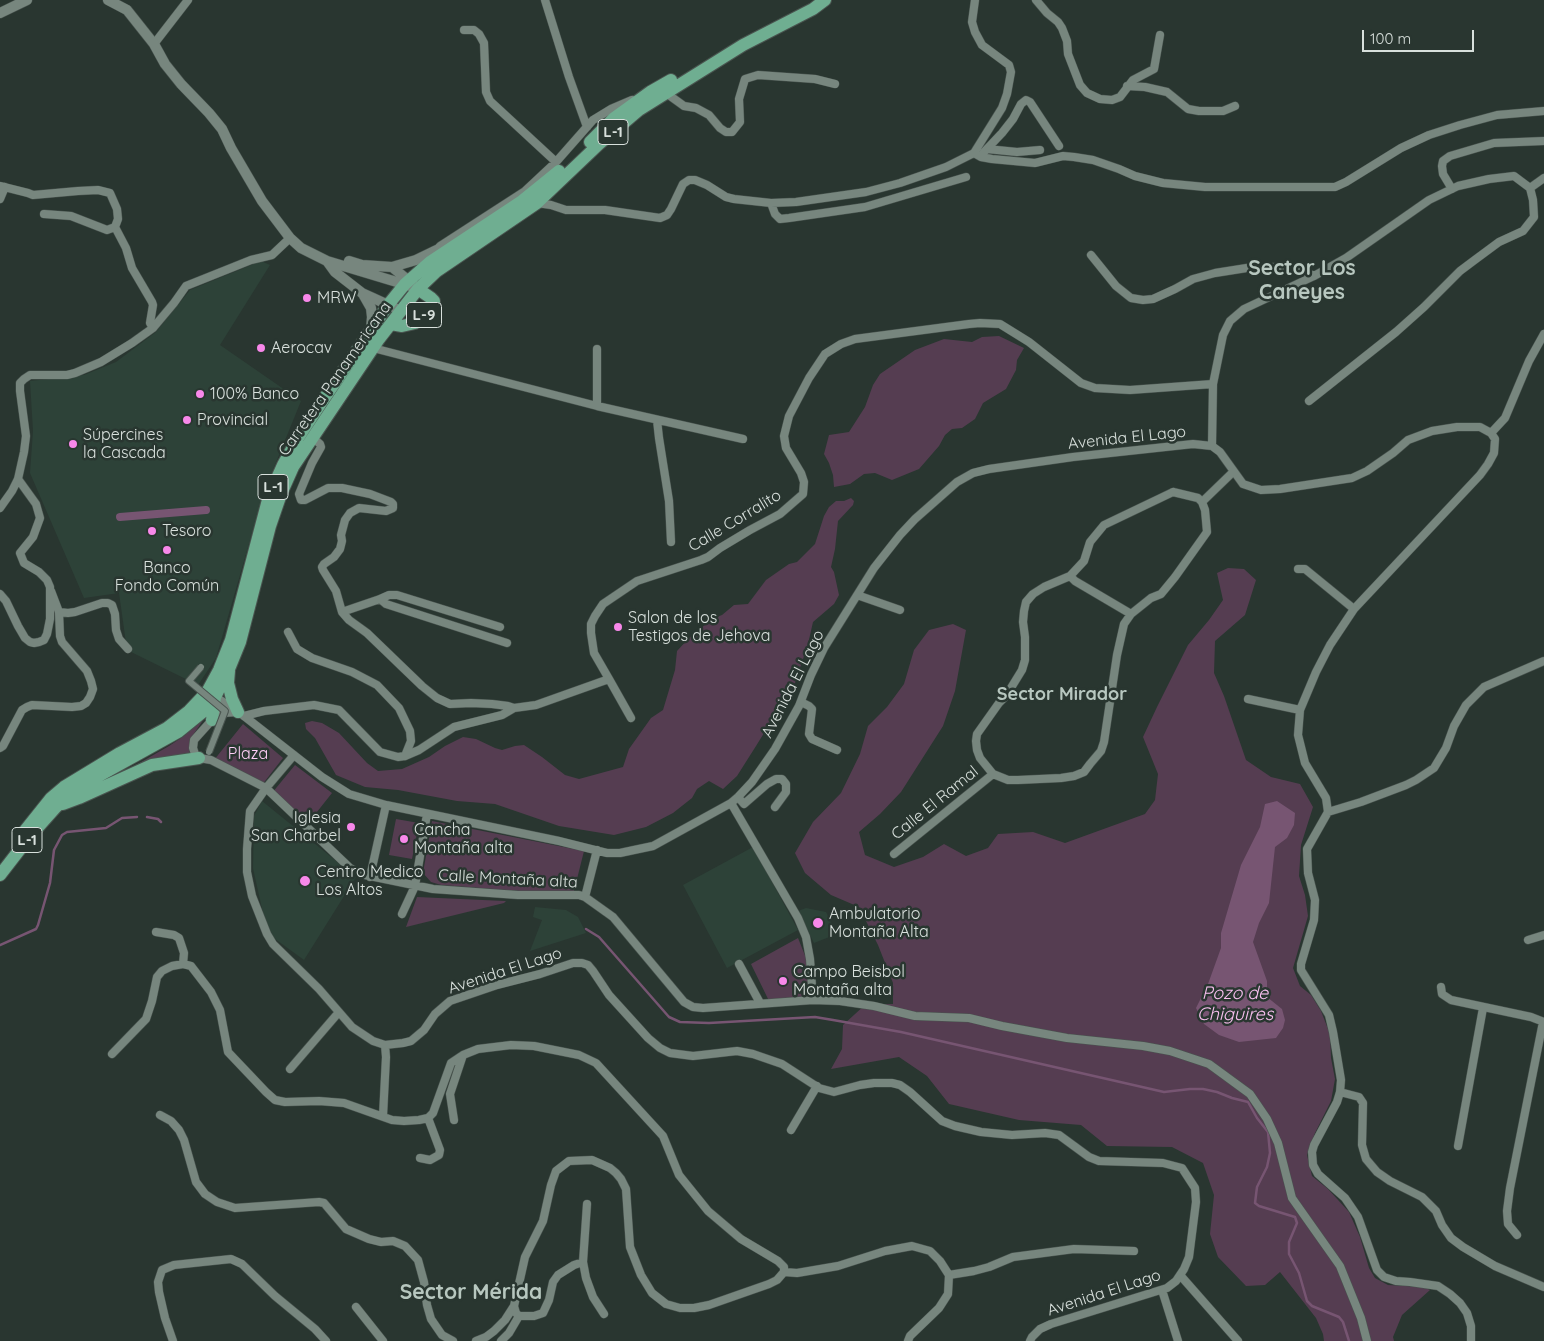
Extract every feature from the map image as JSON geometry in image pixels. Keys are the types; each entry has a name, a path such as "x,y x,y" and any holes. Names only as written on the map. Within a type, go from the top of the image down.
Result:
{"main road":[{"name":"Carretera Panamericana","path":"224,669 269,496 298,438 388,305 411,285 430,262 522,201 556,175 614,118 650,92 740,39 815,0"},
{"name":"Carretera Panamericana","path":"0,874 56,807 76,790 86,782 178,732 204,710 224,669 240,642 260,560 281,494 293,467 390,324 401,311 411,285 437,271 536,203 639,110 743,45 813,9 825,0"},
{"name":"L-9","path":"390,324 402,326 415,323 434,305 434,301 431,298 411,285"},
{"name":"L-1","path":"224,669 232,699 241,714"},
{"name":"Carretera Panamericana","path":"0,861 40,810 64,787 120,753 167,728 211,694"},
{"path":"211,694 212,720"},
{"path":"56,807 152,766 162,763 190,761 204,755"}],"street":[{"path":"0,13 27,0"},
{"name":"L-9","path":"108,0 127,10 154,44 165,64 222,129 262,201 290,238 300,248 327,261 335,272 360,291 401,311"},
{"path":"154,44 188,0"},
{"path":"545,0 587,127"},
{"path":"975,0 972,22 975,32 982,45 1009,65 1011,72 1002,108 977,155"},
{"path":"1036,0 1062,28 1067,41 1068,54 1080,85 1087,92 1100,99 1112,100 1120,97 1133,80 1154,69 1160,35"},
{"path":"464,30 474,30 480,34 484,43 486,92 490,101 556,162"},
{"path":"666,93 684,106 696,108 709,115 726,132 732,132 740,122 739,99 745,79 758,75 815,79 835,84"},
{"path":"1128,86 1158,89 1167,92 1188,109 1199,111 1223,110 1235,106"},
{"path":"416,260 526,190 556,162 594,120 611,109 650,92"},
{"path":"536,203 566,210 605,210 660,218 667,215 683,184 688,180 695,180 707,185 726,197 771,203 796,202 866,192 900,183 977,155 987,149 1002,134 1021,104 1026,100 1030,102 1059,146"},
{"path":"977,155 1010,162 1036,163 1063,156 1074,157 1092,160 1135,176 1163,183 1205,187 1335,187 1401,148 1429,135 1460,124 1497,115 1544,111"},
{"path":"1452,189 1443,174 1442,166 1443,161 1450,156 1494,143 1544,141"},
{"path":"987,149 1017,152 1040,150"},
{"path":"1309,401 1424,308 1460,271 1499,242 1523,230 1534,217 1530,188 1514,176 1458,186 1429,200 1346,258 1314,276 1244,309 1230,321 1223,335 1214,384 1212,446 1225,458 1243,484 1261,490 1352,478 1367,471 1408,440 1432,431 1456,426 1480,427 1491,433 1495,439 1494,453 1480,476 1354,609 1330,645 1300,710 1298,735 1303,757 1326,798 1328,812 1307,849 1308,873 1315,900 1314,920 1301,964 1301,970 1329,1016 1341,1080 1340,1092 1336,1102 1314,1145 1312,1152 1313,1164 1318,1174 1345,1198 1358,1217 1377,1270 1384,1277 1396,1281 1438,1286 1450,1294 1467,1313 1471,1326 1471,1341"},
{"path":"771,203 775,214 780,219 789,218 865,207 966,177"},
{"path":"1530,188 1544,178"},
{"path":"0,199 2,187 33,195 78,191 110,192 117,209 118,219 115,227 126,248 132,268 153,305 150,323 153,328"},
{"path":"44,214 71,216 107,230 115,227"},
{"name":"L-9","path":"359,267 392,267 416,260 471,234"},
{"path":"0,508 18,479 26,436 20,383 30,375 67,375 101,362 153,328 186,286 251,260 272,255 290,238"},
{"path":"1091,255 1116,286 1131,298 1143,300 1160,296 1193,279 1215,273 1253,267 1288,267 1302,270 1314,276"},
{"name":"L-9","path":"327,261 338,258 411,285"},
{"name":"L-9","path":"359,267 355,282 371,308 371,330"},
{"name":"L-9","path":"392,267 411,285"},
{"name":"Calle Corralito","path":"609,679 594,653 591,633 591,624 603,604 637,581 708,557 750,530 780,514 803,494 804,482 801,472 786,448 784,436 789,416 809,378 825,354 840,344 855,339 980,323 1000,324 1029,342 1081,383 1095,388 1130,390 1214,384"},
{"path":"1491,433 1505,418 1529,360 1544,334"},
{"path":"374,348 597,406 744,439"},
{"path":"597,349 597,406"},
{"path":"658,420 669,502 671,542"},
{"path":"313,438 320,444 321,448 312,463 299,494 300,500 309,499 328,488 342,488 370,494 393,504 393,508 386,511 359,508 350,513 345,520 340,549 322,567 322,570 336,590 342,612 437,698 450,704 492,704 514,708"},
{"name":"Avenida El Lago","path":"211,694 241,714 334,786 349,794 386,805 607,853 620,854 652,846 731,803 752,782 775,749 801,702 824,648 874,568 915,519 958,482 973,474 989,470 1101,454 1193,444 1212,446"},
{"path":"1202,502 1233,472"},
{"path":"0,748 3,746 22,710 32,705 81,706 86,703 93,689 87,671 62,642 60,636 60,612 47,580 39,572 24,563 20,553 33,537 40,518 36,504 18,479"},
{"path":"1173,492 1198,498 1202,502 1207,522 1203,538 1161,594 1151,598 1131,614 1124,624 1116,655 1104,742 1101,751 1084,772 1074,776 1008,780 993,774 980,758 977,750 977,734 1006,696 1022,670 1025,660 1023,622 1026,602 1033,594 1044,587 1070,576 1084,561 1090,542 1104,526 1173,492"},
{"path":"1298,568 1305,569 1354,609"},
{"path":"1070,576 1075,581 1131,614"},
{"path":"0,594 6,601 25,638 34,643 44,640 47,634 50,619 49,598 51,591"},
{"path":"342,612 389,595 397,595 500,627"},
{"path":"858,595 900,610"},
{"path":"380,599 386,604 507,643"},
{"path":"60,612 68,613 93,605 108,603 112,605 119,639 128,649"},
{"path":"288,632 297,648 304,653 312,658 352,672 377,685 399,708 410,731 411,741 405,756"},
{"path":"1328,812 1406,785 1434,768 1446,748 1454,726 1466,705 1484,687 1544,661"},
{"path":"201,667 189,681 225,711 204,755 195,754 193,748 194,740 212,720 223,713 241,714 314,705 339,710 380,752 398,757 405,756 419,750 454,727 502,715 514,708 536,705 609,679 631,718"},
{"path":"1248,700 1300,710"},
{"path":"801,702 812,709 810,734 812,739 837,750"},
{"name":"Calle Montaña alta","path":"204,755 266,788 350,868 370,877 433,889 518,895 585,896 597,850"},
{"path":"294,755 266,788 250,811 247,834 247,872 255,904 273,944 319,989 352,1027 365,1037 385,1045 383,1116"},
{"name":"Calle El Ramal","path":"894,854 993,774"},
{"path":"738,797 744,804 767,784 776,779 782,780 786,784 786,792 775,807"},
{"path":"731,803 798,918 806,937 814,1000"},
{"path":"370,877 386,805"},
{"path":"402,914 415,886 427,814"},
{"path":"585,896 613,917 684,1002 693,1007 703,1008 814,1000 840,1001 874,1006 916,1016 969,1018 1068,1038 1143,1046 1170,1051 1209,1064 1250,1094 1267,1119 1278,1143 1292,1198 1340,1266 1361,1318 1367,1341"},
{"path":"156,932 174,935 179,938 184,953 183,964"},
{"path":"1528,940 1544,935"},
{"name":"Avenida El Lago","path":"385,1045 403,1043 418,1036 435,1014 450,1001 573,963 582,963 588,965 610,995 648,1038 660,1048 670,1053 693,1056 737,1051 753,1054 782,1064 816,1086 834,1092 860,1085 892,1083 910,1092 942,1121 955,1126 981,1132 1012,1135 1045,1133 1059,1135 1089,1157 1099,1161 1163,1163 1182,1168 1195,1188 1196,1202 1189,1257 1176,1281 1162,1290 1051,1324 1040,1329 1030,1341"},
{"path":"112,1054 146,1019 152,1001 156,977 162,971 172,966 183,964 191,966 211,992 220,1010 228,1052 275,1100 285,1102 319,1101 344,1103 392,1120 419,1120 428,1118 433,1113 451,1063 463,1055 478,1049 511,1045 534,1046 580,1055 596,1063 621,1092 657,1128 663,1136 679,1175 708,1210 741,1239 778,1261 784,1267 784,1272 778,1280 709,1305 680,1308 666,1304 652,1293 641,1275 630,1247 626,1189 621,1179 603,1164 592,1160 569,1161 556,1171 550,1185 543,1221 525,1257 514,1306 505,1320 494,1331 476,1341"},
{"path":"739,964 760,1003"},
{"path":"1441,987 1444,997 1464,1004 1531,1017 1544,1022 1507,1211 1508,1224 1517,1235"},
{"path":"1458,1146 1483,1008"},
{"path":"290,1069 339,1012"},
{"path":"454,1120 450,1094 463,1055"},
{"path":"791,1130 816,1086"},
{"path":"1340,1092 1359,1097 1363,1103 1362,1145 1366,1159 1377,1172 1390,1181 1422,1197 1436,1211 1451,1238 1463,1247 1495,1266 1544,1287"},
{"path":"160,1115 179,1130 184,1140 196,1182 205,1194 217,1202 235,1208 320,1202 324,1203 346,1229 369,1239 382,1242 393,1241 405,1246 418,1260 431,1319 442,1335 453,1341"},
{"path":"420,1158 430,1160 439,1155 440,1150 428,1118"},
{"path":"587,1204 583,1262 586,1278 593,1297 604,1314"},
{"path":"784,1272 797,1273 838,1266 885,1251 912,1246 930,1251 940,1261 949,1275 948,1294 939,1308 910,1336 908,1341"},
{"path":"949,1275 989,1267 1013,1257 1074,1249 1134,1251"},
{"path":"173,1341 159,1292 158,1282 162,1270 174,1265 231,1259 242,1264 326,1341"},
{"path":"519,1316 534,1316 543,1313 549,1300 553,1282 558,1275 583,1262"},
{"path":"1180,1275 1238,1341"},
{"path":"1162,1290 1178,1341"},
{"path":"514,1306 519,1316"},
{"path":"356,1307 383,1341"},
{"path":"501,1341 519,1316"}],"shaded area":[{"path":"261,261 270,265 220,345 301,401 264,492 216,658 198,685 127,650 119,593 84,598 30,473 33,431 30,381 84,375 116,362 156,332 190,290"},
{"name":"Centro Medico Los Altos","path":"262,801 356,877 304,960 271,936 265,922 253,868 254,816"},
{"path":"753,847 798,930 727,968 683,885"},
{"path":"535,907 566,910 578,917 586,933 530,951 542,920 533,917"},
{"name":"Ambulatorio Montaña Alta","path":"806,908 826,912 837,934 814,943 798,911"}],"green space":[{"path":"999,336 1024,348 1017,360 1016,370 1006,389 983,403 975,419 962,428 952,429 945,435 939,446 919,469 892,480 875,473 864,474 850,484 834,487 833,475 824,454 829,435 849,432 865,407 873,385 880,374 915,350 944,339 972,342 982,337"},
{"path":"851,498 854,501 853,505 838,521 831,567 834,572 839,595 834,604 813,622 795,683 756,746 737,776 723,789 709,781 697,789 692,798 673,813 646,827 614,835 559,826 495,804 457,801 398,790 365,787 336,775 315,738 306,729 305,723 312,721 322,723 339,733 367,763 378,771 402,769 429,757 463,737 476,739 502,750 524,745 565,775 579,779 623,767 629,749 651,718 663,710 675,670 677,651 712,619 722,615 734,605 748,604 766,580 789,564 797,562 815,544 829,507 836,501 844,501"},
{"path":"1228,568 1244,569 1256,580 1245,615 1215,641 1214,673 1246,760 1271,777 1300,784 1313,807 1301,845 1299,876 1305,895 1308,916 1293,968 1300,986 1311,995 1321,1011 1330,1034 1331,1058 1335,1079 1331,1101 1315,1133 1307,1155 1312,1176 1328,1189 1349,1212 1360,1237 1369,1268 1375,1278 1388,1285 1424,1287 1430,1290 1402,1315 1393,1337 1394,1341 1324,1341 1316,1318 1280,1272 1265,1285 1246,1286 1218,1257 1210,1234 1214,1195 1203,1163 1172,1147 1107,1146 1081,1125 1019,1120 949,1104 927,1076 899,1057 831,1069 842,1049 843,1025 866,1004 893,1004 893,983 878,945 859,907 831,895 805,873 795,853 813,822 841,793 860,754 868,726 887,707 904,684 914,650 929,630 953,624 966,630 955,691 943,726 901,792 859,832 865,855 894,867 923,857 944,844 966,856 988,848 998,834 1033,832 1065,843 1145,814 1155,800 1158,774 1143,737 1188,645 1223,600 1217,573"},
{"path":"206,716 191,738 190,753 105,779 122,773 169,746 184,736"},
{"name":"Plaza","path":"243,724 283,758 262,785 214,760"},
{"path":"295,765 332,793 309,822 272,793"},
{"name":"Cancha Montaña alta","path":"396,819 419,823 412,859 389,855"},
{"path":"432,821 584,851 573,895 441,885 431,882 423,873"},
{"path":"417,897 506,901 406,927"},
{"name":"Campo Beisbol Montaña alta","path":"798,938 806,958 809,999 770,1003 751,964"}],"water":[{"name":"Pozo de Chiguires","path":"1277,801 1295,813 1294,825 1287,838 1275,847 1269,903 1259,923 1253,942 1267,981 1267,997 1282,1009 1285,1020 1283,1028 1276,1038 1239,1042 1219,1035 1204,1024 1196,1008 1208,984 1221,948 1221,933 1241,865 1260,827 1265,804"}],"waterway":[{"path":"120,517 206,510"},
{"path":"0,945 36,929 50,883 54,850 62,835 67,832 106,828 122,818 137,817"},
{"path":"147,817 158,819 161,822"},
{"path":"586,929 599,937 669,1017 680,1022 709,1023 815,1017 901,1032 1164,1092 1203,1089 1248,1102 1268,1132 1270,1153 1267,1167 1257,1187 1255,1203 1259,1206 1295,1217 1297,1223 1289,1242 1289,1254 1299,1273 1307,1301 1312,1306 1339,1317 1343,1322 1349,1341"}],"place":[{"name":"MRW","path":"307,298"},
{"name":"Aerocav","path":"261,348"},
{"name":"100% Banco","path":"200,394"},
{"name":"Provincial","path":"187,420"},
{"name":"Súpercines la Cascada","path":"73,444"},
{"name":"Tesoro","path":"152,531"},
{"name":"Banco Fondo Común","path":"167,550"},
{"name":"Salon de los Testigos de Jehova","path":"618,627"},
{"name":"Iglesia San Charbel","path":"351,827"},
{"name":"Cancha Montaña alta","path":"404,839"},
{"name":"Centro Medico Los Altos","path":"305,881"},
{"name":"Ambulatorio Montaña Alta","path":"818,923"},
{"name":"Campo Beisbol Montaña alta","path":"783,981"}],"district":[{"name":"Sector Los Caneyes","path":"1302,281"},
{"name":"Sector Mirador","path":"1062,695"},
{"name":"Sector Mérida","path":"471,1293"}]}
